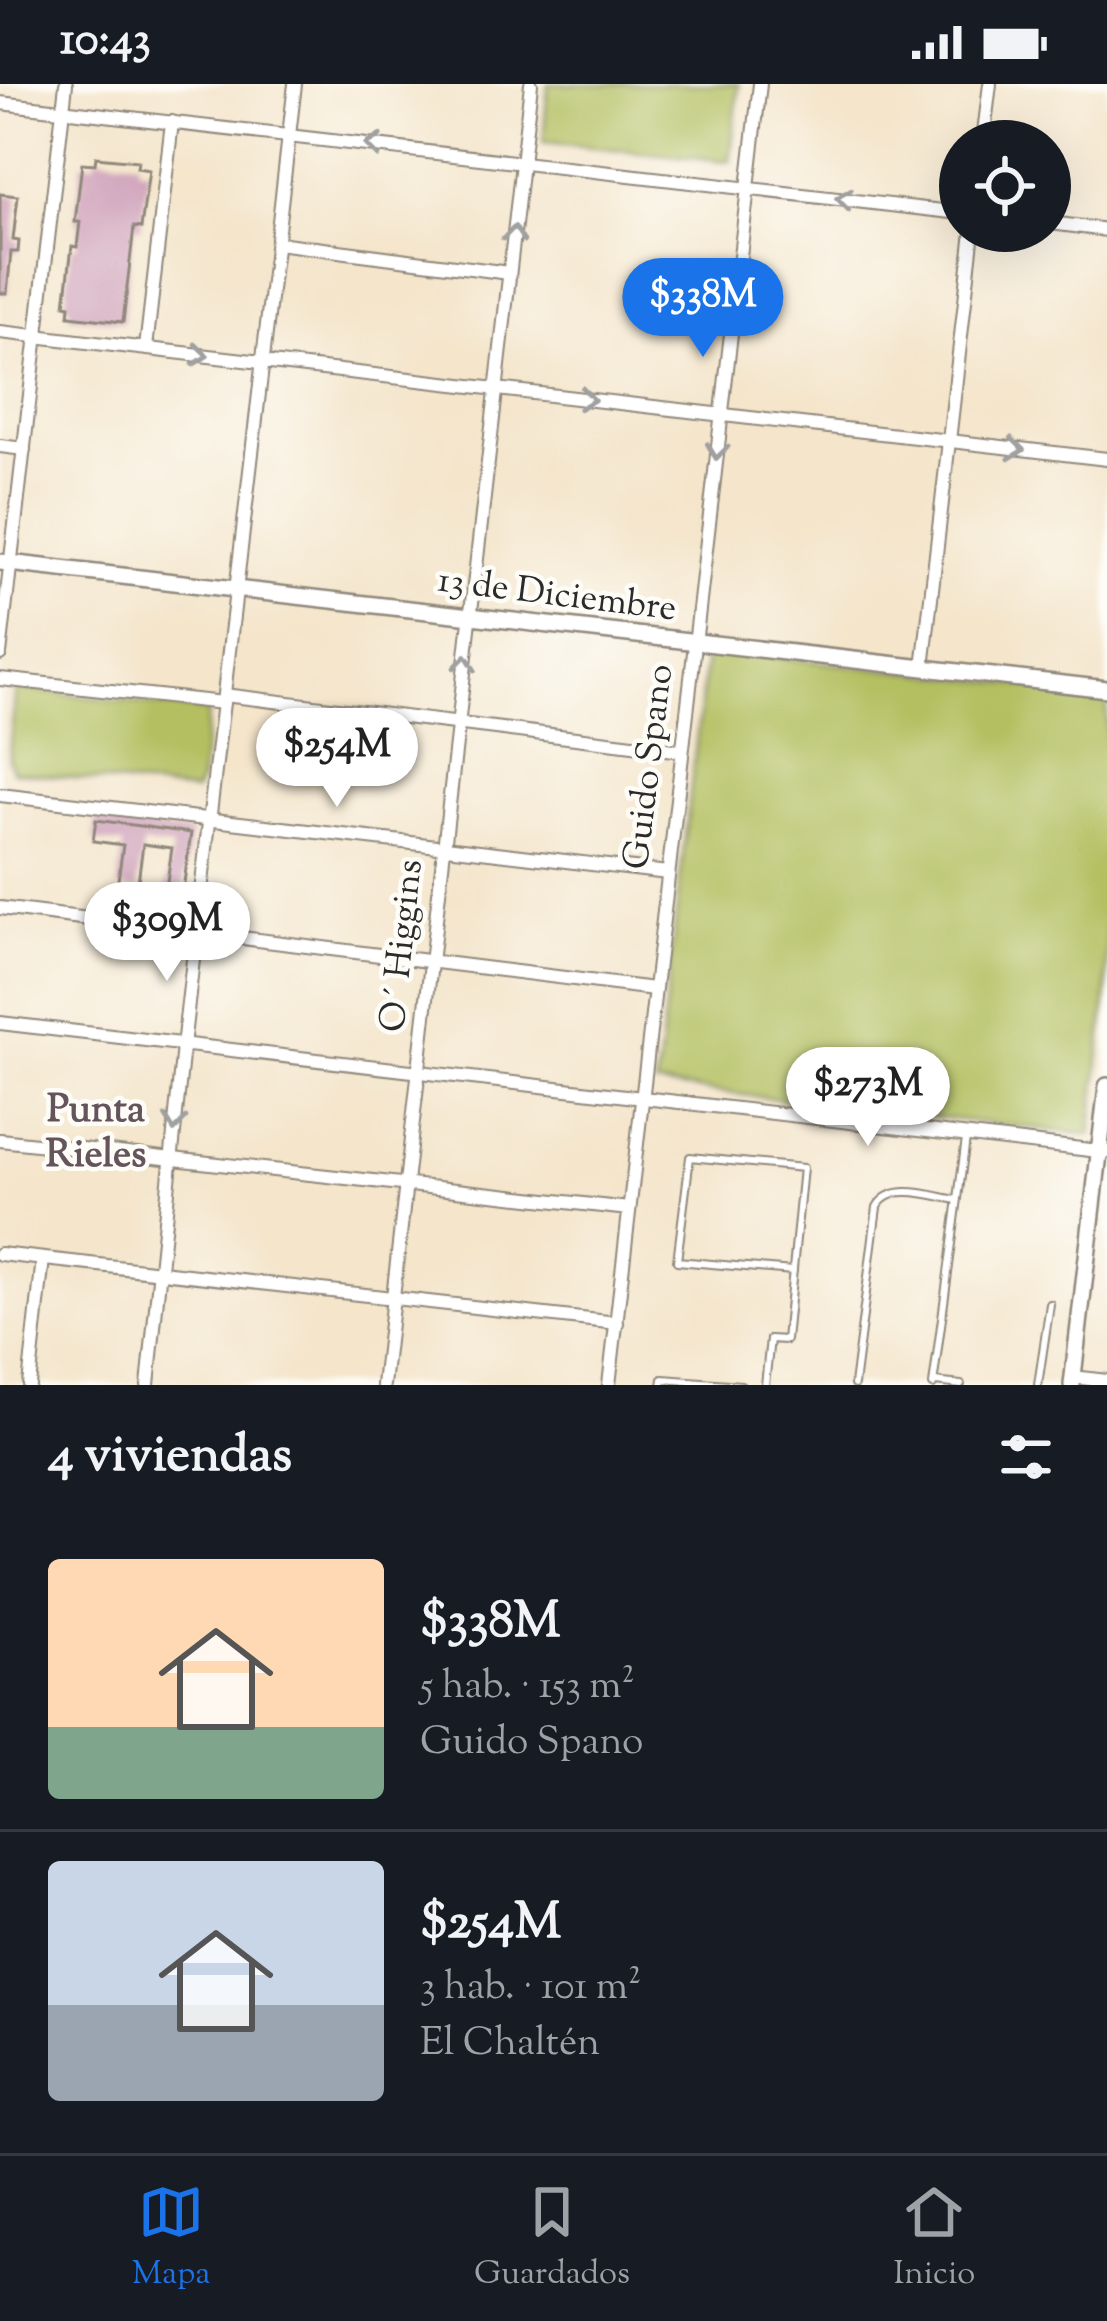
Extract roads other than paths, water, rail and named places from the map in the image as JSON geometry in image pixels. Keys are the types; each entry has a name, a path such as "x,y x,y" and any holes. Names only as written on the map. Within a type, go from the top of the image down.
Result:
{"street":[{"path":"0,654 5,562 24,448 66,84"},
{"path":"148,1385 296,84"},
{"name":"O´ Higgins","path":"382,1385 531,84"},
{"name":"Guido Spano","path":"609,1385 760,84"},
{"path":"986,120 990,84"},
{"path":"0,104 939,211"},
{"path":"146,348 172,122"},
{"path":"1071,226 1107,230"},
{"path":"277,243 509,273"},
{"path":"923,668 971,252"},
{"path":"0,332 1107,459"},
{"path":"0,446 24,448"},
{"name":"13 de Diciembre","path":"5,562 1107,689"},
{"path":"0,679 458,724 682,752"},
{"path":"0,795 668,873"},
{"path":"0,908 654,989"},
{"path":"0,1024 1103,1152"},
{"path":"1107,1086 1103,1152 1072,1381 1107,1382"},
{"path":"0,1140 629,1208"},
{"path":"0,1254 616,1323"},
{"path":"29,1385 43,1259"}],"lane":[{"path":"962,1385 933,1383 966,1136"},
{"path":"766,1385 770,1339 786,1340 793,1271 803,1168 690,1157 676,1262 793,1271"},
{"path":"854,1385 877,1207 882,1198 898,1192 957,1200"},
{"path":"1039,1385 1050,1304"},
{"path":"662,1385 663,1379 741,1385"}],"district":[{"name":"Punta Rieles","path":"96,1134"}]}
